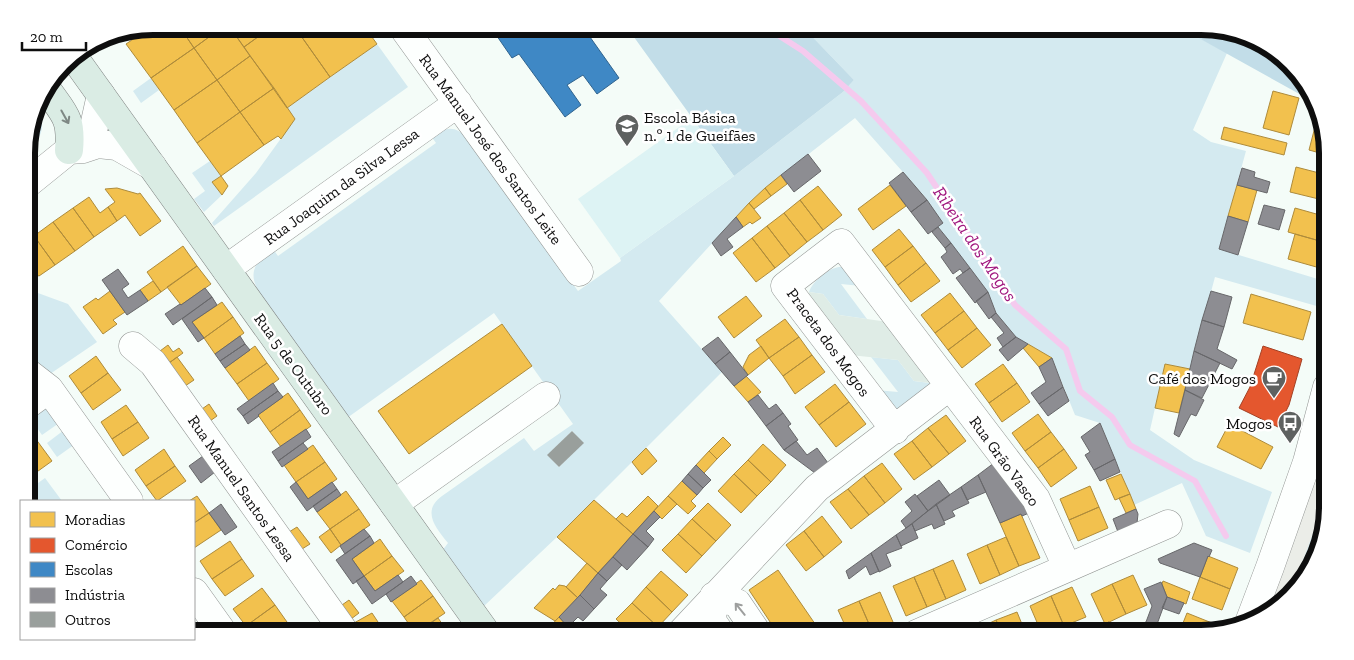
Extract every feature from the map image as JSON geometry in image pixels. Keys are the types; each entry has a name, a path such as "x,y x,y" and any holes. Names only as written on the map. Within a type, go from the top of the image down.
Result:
{"main road":[{"name":"Rua 5 de Outubro","path":"77,62 481,625"},
{"path":"57,84 70,93 87,96 100,95"},
{"path":"51,95 67,118 76,149"}],"street":[{"name":"Rua Manuel José dos Santos Leite","path":"409,35 579,272"},
{"path":"35,178 76,149 93,131 100,95"},
{"name":"Rua Joaquim da Silva Lessa","path":"226,269 458,103"},
{"path":"76,149 98,144 117,146 152,166"},
{"name":"Praceta dos Mogos","path":"895,430 785,286 841,243 950,386"},
{"name":"Rua Manuel Santos Lessa","path":"133,346 153,363 340,625"},
{"path":"35,379 49,390 128,500"},
{"path":"688,625 817,488 950,386"},
{"name":"Rua Grão Vasco","path":"950,386 1036,499 1067,567"},
{"path":"35,400 49,390"},
{"path":"394,504 546,396"},
{"path":"1253,613 1307,462 1319,417"},
{"path":"936,625 1168,524"},
{"path":"195,593 218,625"},
{"path":"714,596 712,621 715,625"},
{"path":"714,596 736,603 752,625"}],"shaded area":[{"path":"632,35 811,35 854,80 843,92 734,176"},
{"path":"811,35 1194,35 1227,53 1193,130 1211,142 1246,151 1219,249 1319,279 1319,307 1215,277 1190,369 1165,364 1150,430 1194,460 1272,492 1250,553 1206,536 1182,483 1134,505 1100,423 1075,415 1052,358 1016,337 996,313 988,292 938,227 942,223 925,197 855,118 765,188 659,301 722,372 557,537 483,607 442,551 448,543 435,525 432,508 442,496 524,438 534,451 573,424 494,313 347,418 259,292 254,278 255,268 258,263 273,249 278,256 436,143 431,136 446,129 454,129 468,138 578,291 621,261 620,258 734,176 843,92 854,80","holes":["572,431 583,443 559,467 548,455"]},
{"path":"1193,35 1224,37 1260,51 1273,59 1295,81 1304,97"},
{"path":"377,44 408,87 214,226 212,223 256,173 295,119 287,108"},
{"path":"151,78 159,90 141,103 133,91"},
{"path":"40,118 42,129 36,142"},
{"path":"692,118 734,176 620,258 578,199"},
{"path":"210,161 221,176 213,183 222,195 204,212 194,199 205,191 192,173"},
{"path":"839,267 844,267 861,286 841,284 867,319 839,315 823,294 809,292 821,276"},
{"path":"35,292 68,304 97,342 50,374 35,365"},
{"path":"809,292 823,294 839,315 888,322 930,380 930,383 914,381 898,360 850,355 808,295"},
{"path":"871,357 898,360 914,381 930,383 929,387 898,411 876,390 898,392"},
{"path":"48,399 62,421 42,435 35,425 35,408"},
{"path":"1319,422 1319,507 1315,538 1303,566 1290,585 1279,596 1255,612"},
{"path":"68,427 78,442 57,457 47,443"},
{"path":"45,478 61,500 35,500 35,485"},
{"path":"1318,520 1310,552 1298,574"}],"building: Moradias":[{"path":"185,35 194,48 151,78 126,44 138,36"},
{"path":"185,35 212,35 194,48"},
{"path":"212,35 235,35 250,56 217,80 194,48"},
{"path":"235,35 261,35 244,47"},
{"path":"261,35 300,35 330,77 287,108 244,47"},
{"path":"300,35 370,35 377,44 330,77"},
{"path":"194,48 217,80 174,110 151,78"},
{"path":"250,56 274,88 240,112 217,80"},
{"path":"217,80 240,112 197,143 174,110"},
{"path":"274,88 295,119 281,139 278,136 264,145 240,112"},
{"path":"1273,91 1299,98 1289,135 1263,128"},
{"path":"240,112 264,145 221,176 197,143"},
{"path":"1316,125 1319,153 1309,150"},
{"path":"1224,127 1287,143 1284,155 1221,139"},
{"path":"1296,167 1319,173 1319,199 1290,192"},
{"path":"781,175 787,184 771,196 765,188"},
{"path":"221,176 228,186 222,195 212,182"},
{"path":"890,185 906,206 873,230 858,209"},
{"path":"1237,185 1257,190 1248,222 1228,216"},
{"path":"818,186 842,215 823,230 800,200"},
{"path":"117,188 140,193 161,221 140,236 125,215 117,221 108,207 115,202 105,189"},
{"path":"765,188 771,196 754,209 749,203"},
{"path":"89,197 100,213 108,207 117,221 94,237 73,208"},
{"path":"800,200 823,230 807,242 784,213"},
{"path":"749,203 761,218 743,227 736,217"},
{"path":"73,208 94,237 75,251 53,222"},
{"path":"1295,208 1319,215 1319,241 1288,232"},
{"path":"784,213 807,242 790,256 767,226"},
{"path":"53,222 75,251 55,265 35,235"},
{"path":"767,226 790,256 775,268 752,238"},
{"path":"899,229 913,246 885,267 872,250"},
{"path":"1295,234 1319,241 1319,268 1288,259"},
{"path":"35,237 55,265 39,276 35,274"},
{"path":"752,238 775,268 756,282 733,253"},
{"path":"183,246 197,266 161,292 147,272"},
{"path":"913,246 926,263 898,285 885,267"},
{"path":"926,263 940,281 911,302 898,285"},
{"path":"197,266 211,284 181,305 167,287"},
{"path":"153,281 161,292 148,301 140,290"},
{"path":"110,291 125,312 113,320 117,324 103,334 83,307 96,298 98,300"},
{"path":"950,293 964,311 935,333 921,315"},
{"path":"1251,294 1311,312 1303,340 1243,323"},
{"path":"746,296 762,316 734,338 718,317"},
{"path":"222,302 233,317 204,338 192,322"},
{"path":"964,311 977,328 948,350 935,333"},
{"path":"233,317 244,333 215,354 204,338"},
{"path":"785,319 799,337 769,358 756,340"},
{"path":"502,324 532,366 409,454 378,411"},
{"path":"977,328 991,345 962,368 948,350"},
{"path":"799,337 812,355 783,376 769,358"},
{"path":"1028,344 1052,358 1039,367 1023,348"},
{"path":"168,345 173,352 179,348 183,353 169,363 160,351"},
{"path":"255,346 267,363 237,384 225,368"},
{"path":"761,346 769,358 748,375 743,367 749,355"},
{"path":"812,355 825,372 795,394 783,376"},
{"path":"96,356 108,373 81,393 69,376"},
{"path":"177,357 194,380 185,386 169,363"},
{"path":"267,363 279,379 249,401 237,384"},
{"path":"1003,364 1017,383 989,403 975,384"},
{"path":"1165,364 1190,369 1179,413 1155,408"},
{"path":"108,373 121,390 93,410 81,393"},
{"path":"746,376 761,392 748,402 734,386"},
{"path":"1017,383 1030,402 1002,422 989,403"},
{"path":"835,384 849,402 819,425 805,407"},
{"path":"288,393 300,410 270,432 258,415"},
{"path":"849,402 866,424 836,447 819,425"},
{"path":"209,404 217,416 210,421 202,409"},
{"path":"126,405 138,422 112,439 101,422"},
{"path":"300,410 311,426 281,447 270,432"},
{"path":"1038,414 1051,432 1025,451 1012,433"},
{"path":"946,415 966,441 949,454 928,428"},
{"path":"138,422 149,438 123,456 112,439"},
{"path":"1229,424 1273,447 1261,469 1217,447"},
{"path":"928,428 949,454 932,467 912,441"},
{"path":"1051,432 1064,449 1038,468 1025,451"},
{"path":"723,437 731,445 717,459 709,451"},
{"path":"35,438 52,461 35,473"},
{"path":"912,441 932,467 914,480 894,454"},
{"path":"763,444 786,465 771,482 748,460"},
{"path":"313,445 325,462 296,482 284,465"},
{"path":"646,448 657,461 642,475 632,462"},
{"path":"164,449 175,466 146,486 135,470"},
{"path":"1064,449 1077,468 1051,487 1038,468"},
{"path":"709,451 717,459 704,473 696,465"},
{"path":"748,460 771,482 757,496 734,474"},
{"path":"325,462 337,479 308,499 296,482"},
{"path":"882,463 902,489 885,503 864,476"},
{"path":"175,466 186,481 158,500 156,500 146,486"},
{"path":"734,474 757,496 741,513 718,491"},
{"path":"1121,474 1130,494 1115,500 1106,480"},
{"path":"864,476 885,503 869,515 848,489"},
{"path":"682,481 697,495 691,501 696,506 688,514 668,496"},
{"path":"1090,486 1099,507 1069,520 1060,499"},
{"path":"848,489 869,515 851,529 830,502"},
{"path":"346,491 359,509 330,529 317,512"},
{"path":"1130,494 1136,509 1126,513 1119,498"},
{"path":"197,496 209,513 195,522 195,500 191,500"},
{"path":"648,496 658,506 633,534 616,519 622,513 627,517"},
{"path":"668,496 677,504 662,519 654,511"},
{"path":"594,500 633,534 598,573 557,537"},
{"path":"708,503 731,525 716,541 692,519"},
{"path":"1099,507 1108,528 1078,541 1069,520"},
{"path":"359,509 370,525 341,545 330,529"},
{"path":"209,513 221,530 195,547 195,522"},
{"path":"1021,514 1040,558 1019,566 1000,523"},
{"path":"822,516 842,542 824,557 804,531"},
{"path":"692,519 716,541 702,556 678,534"},
{"path":"297,527 310,544 302,549 289,532"},
{"path":"330,529 341,545 331,553 319,537"},
{"path":"804,531 824,557 806,571 786,545"},
{"path":"678,534 702,556 686,573 662,550"},
{"path":"1006,537 1019,566 1000,575 987,545"},
{"path":"380,539 392,556 364,576 352,559"},
{"path":"230,541 242,559 212,579 200,561"},
{"path":"987,545 1000,575 980,584 967,554"},
{"path":"392,556 404,571 375,591 364,576"},
{"path":"1208,556 1238,568 1230,589 1200,577"},
{"path":"242,559 254,576 225,596 212,579"},
{"path":"953,560 966,590 946,599 933,569"},
{"path":"587,563 598,573 578,598 566,587"},
{"path":"933,569 946,599 927,607 914,577"},
{"path":"778,570 816,625 772,625 749,590"},
{"path":"661,571 688,595 672,612 646,587"},
{"path":"1133,575 1147,605 1126,614 1112,584"},
{"path":"914,577 927,607 906,616 893,586"},
{"path":"1200,577 1230,589 1222,610 1192,599"},
{"path":"421,580 433,596 404,617 392,601"},
{"path":"1163,581 1190,592 1186,604 1167,597 1162,584"},
{"path":"1112,584 1126,614 1105,624 1091,594"},
{"path":"559,585 565,586 578,598 555,621 534,608 553,588 555,590"},
{"path":"646,587 672,612 660,625 656,625 632,603"},
{"path":"1072,587 1086,617 1064,625 1051,596"},
{"path":"262,588 275,605 247,625 245,625 233,609"},
{"path":"880,592 893,622 886,625 869,625 859,601"},
{"path":"433,596 445,613 427,625 410,625 404,617"},
{"path":"1051,596 1064,625 1038,625 1030,606"},
{"path":"349,600 359,613 351,619 342,605"},
{"path":"859,601 869,625 845,625 838,610"},
{"path":"632,603 656,625 622,625 616,619"},
{"path":"275,605 287,622 283,625 247,625"},
{"path":"1017,612 1022,625 998,625 996,620"},
{"path":"372,613 380,625 355,625 354,623"},
{"path":"1187,613 1215,624 1209,625 1182,625"},
{"path":"559,617 566,625 552,625"},
{"path":"438,618 443,625 428,625"},
{"path":"996,620 998,625 986,625"}],"building: Comércio":[{"path":"1263,346 1302,359 1289,405 1278,427 1239,408 1250,387"}],"building: Escolas":[{"path":"496,35 593,35 590,37 619,78 597,94 583,75 567,85 581,105 565,117 519,54 512,58"}],"building: Indústria":[{"path":"808,154 821,171 794,192 781,175"},
{"path":"1242,168 1255,172 1254,177 1270,182 1267,193 1237,185"},
{"path":"903,172 927,200 911,212 889,183"},
{"path":"927,200 943,223 928,234 911,212"},
{"path":"1264,205 1285,210 1279,230 1258,224"},
{"path":"1228,216 1248,222 1238,255 1219,249"},
{"path":"736,217 743,227 727,239 733,247 721,256 712,243"},
{"path":"938,227 951,243 945,248 932,232"},
{"path":"951,243 970,268 963,273 960,269 953,274 941,257 947,252 945,248"},
{"path":"970,268 988,292 975,303 956,278"},
{"path":"118,269 129,284 122,289 128,298 140,290 148,301 127,315 102,280"},
{"path":"205,288 212,297 173,325 165,314"},
{"path":"1211,291 1232,297 1224,327 1202,320"},
{"path":"988,292 996,313 989,319 976,301"},
{"path":"212,297 217,305 192,322 204,338 198,342 182,319"},
{"path":"996,313 1016,337 1003,347 997,338 1004,333 991,317"},
{"path":"1202,320 1224,327 1217,349 1237,360 1232,369 1194,351"},
{"path":"240,336 245,344 220,361 215,354"},
{"path":"718,337 730,352 715,364 702,349"},
{"path":"1016,337 1028,344 1008,361 999,350"},
{"path":"245,344 250,350 225,368 220,361"},
{"path":"1194,351 1220,363 1202,398 1185,390"},
{"path":"730,352 748,375 734,386 715,364"},
{"path":"1052,358 1063,387 1039,404 1031,393 1046,382 1039,367"},
{"path":"273,383 278,391 243,416 237,409"},
{"path":"1063,387 1069,401 1048,416 1039,404"},
{"path":"1185,390 1204,400 1196,416 1191,414 1179,437 1174,434"},
{"path":"278,391 283,397 248,424 243,416"},
{"path":"758,395 769,409 776,404 783,413 766,426 748,402"},
{"path":"783,413 791,424 788,426 798,440 784,450 766,426"},
{"path":"1100,423 1115,459 1094,470 1085,455 1090,452 1081,437"},
{"path":"306,429 311,437 278,461 272,452"},
{"path":"796,441 807,455 817,448 828,463 815,473 784,450"},
{"path":"303,443 308,449 282,467 278,461"},
{"path":"203,456 215,472 201,483 189,466"},
{"path":"1115,459 1120,472 1100,481 1094,470"},
{"path":"994,463 1029,513 1022,516 1021,514 1000,523 978,475"},
{"path":"696,465 711,480 703,488 688,474"},
{"path":"688,474 703,488 697,495 682,481"},
{"path":"978,475 986,492 967,500 961,487"},
{"path":"939,480 950,495 928,511 917,496"},
{"path":"296,482 308,499 332,482 337,489 307,511 290,487"},
{"path":"961,487 969,503 952,511 955,516 944,521 936,504"},
{"path":"337,489 341,495 317,512 313,506"},
{"path":"915,494 928,511 906,528 901,521 912,511 905,502"},
{"path":"221,504 237,527 225,535 209,513"},
{"path":"936,504 945,524 934,529 932,524 915,531 912,524"},
{"path":"1136,509 1138,514 1137,523 1118,532 1113,519"},
{"path":"654,511 660,517 646,531 654,539 648,547 633,534"},
{"path":"912,524 918,538 901,546 896,535"},
{"path":"364,529 370,536 345,554 340,546"},
{"path":"633,534 648,547 627,570 613,557"},
{"path":"896,535 902,548 886,554 891,566 879,572 871,553"},
{"path":"370,536 374,543 352,559 364,576 353,584 336,560"},
{"path":"1194,543 1212,550 1200,577 1160,563 1158,559"},
{"path":"871,553 879,571 870,575 866,566 849,579 846,571"},
{"path":"613,557 622,565 607,581 598,573"},
{"path":"598,573 607,581 600,589 607,595 594,609 580,595"},
{"path":"398,575 403,582 372,604 356,581 364,576 375,591"},
{"path":"411,576 417,584 391,602 386,594"},
{"path":"1161,582 1167,597 1157,625 1139,625 1146,622 1152,606 1144,589"},
{"path":"580,595 594,609 583,621 578,617 570,625 566,625 559,617"},
{"path":"1167,597 1184,603 1179,614 1162,608"}],"building: Outros":[{"path":"572,431 584,443 559,467 547,455"}],"waterway":[{"name":"Ribeira dos Mogos","path":"778,35 803,51 861,101 927,173 1015,305 1066,349 1080,391 1112,417 1130,445 1195,481 1226,536"}],"place":[{"name":"Escola Básica n.º 1 de Gueifães","path":"627,147"},
{"name":"Café dos Mogos","path":"1274,399"},
{"name":"Mogos","path":"1290,444"}]}
